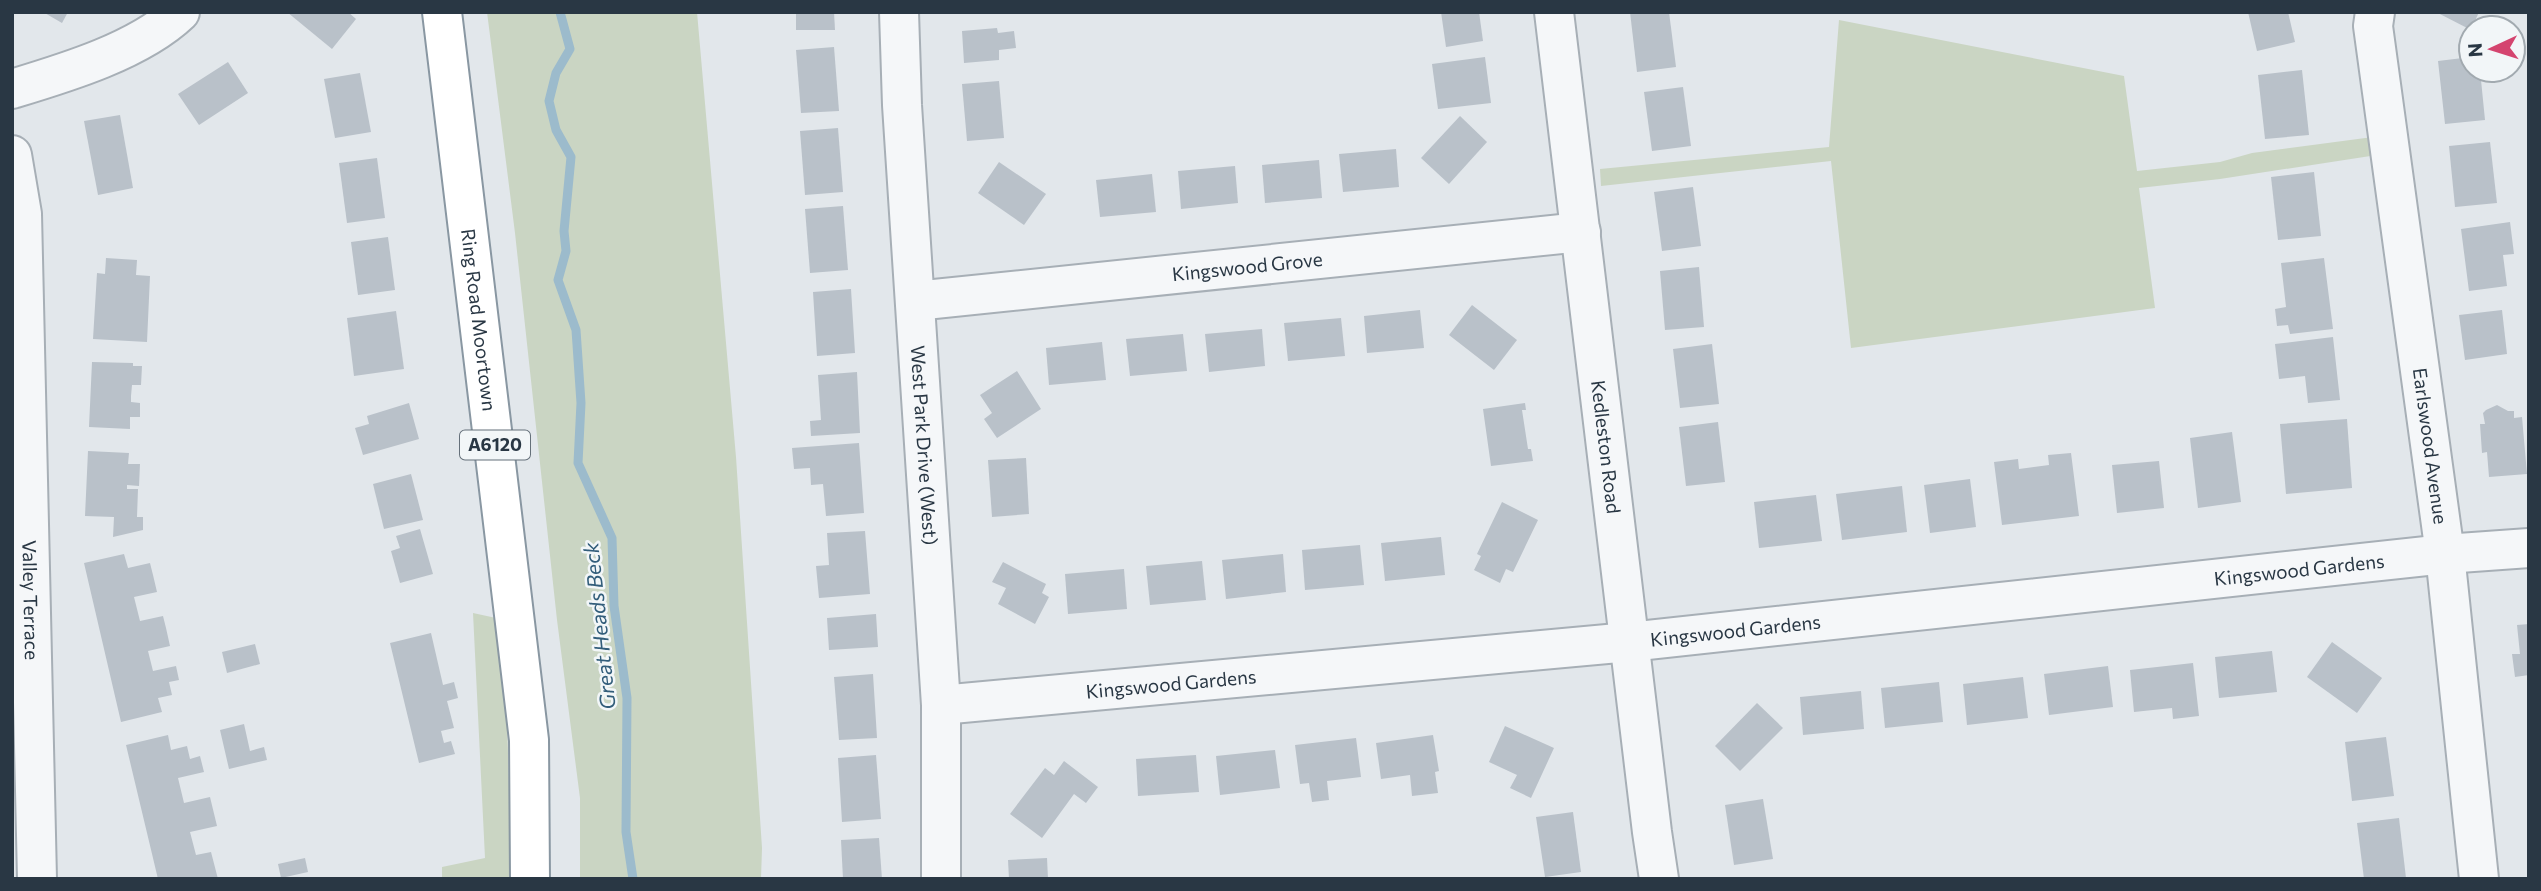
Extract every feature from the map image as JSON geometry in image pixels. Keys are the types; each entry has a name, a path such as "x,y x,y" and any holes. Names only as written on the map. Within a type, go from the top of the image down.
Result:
{"highway":[{"name":"Ring Road Moortown","path":"442,12 529,740 530,879"}],"street":[{"path":"12,89 73,71 119,51 170,21 180,12"},
{"name":"West Park Drive (West)","path":"900,12 902,105 941,705 941,879"},
{"name":"Kedleston Road","path":"1554,12 1659,879"},
{"name":"Earlswood Avenue","path":"2375,12 2373,26 2445,554 2479,879"},
{"name":"Valley Terrace","path":"12,155 22,214 22,688 37,879"},
{"name":"Kingswood Grove","path":"915,301 1581,232"},
{"name":"Kingswood Gardens","path":"941,705 1629,642 2445,554 2529,548"}],"green space":[{"path":"487,12 697,12 736,457 762,848 761,879 580,879 580,798"},
{"path":"1839,20 2124,76 2137,171 2220,162 2252,153 2388,135 2390,153 2220,179 2139,188 2155,308 1851,348 1831,161 1601,186 1600,169 1829,147"},
{"path":"473,613 496,618 507,721 512,879 442,879 442,867 485,858"}],"building":[{"path":"43,12 68,12 62,23"},
{"path":"287,12 348,12 356,19 332,49"},
{"path":"796,12 834,12 835,30 796,30"},
{"path":"1441,12 1479,12 1483,41 1446,47"},
{"path":"1630,12 1669,12 1676,67 1637,72"},
{"path":"2248,12 2288,12 2295,42 2257,51"},
{"path":"2436,12 2479,12 2457,14 2457,23"},
{"path":"997,28 998,33 1014,31 1016,48 999,50 999,60 964,63 962,31"},
{"path":"834,47 839,111 801,113 796,50"},
{"path":"1485,57 1491,103 1438,109 1432,64"},
{"path":"2457,59 2457,84 2481,84 2485,120 2445,124 2438,61"},
{"path":"228,62 248,93 199,125 178,94"},
{"path":"2302,70 2309,135 2265,139 2258,75"},
{"path":"360,73 371,132 335,138 324,79"},
{"path":"999,81 1004,138 967,141 962,84"},
{"path":"1683,87 1691,146 1652,151 1644,92"},
{"path":"120,115 133,188 98,195 84,121"},
{"path":"1460,116 1487,142 1449,184 1421,158"},
{"path":"838,128 843,192 805,195 800,131"},
{"path":"2490,142 2497,203 2455,207 2449,146"},
{"path":"1396,149 1399,187 1343,192 1339,154"},
{"path":"377,158 385,218 347,223 339,163"},
{"path":"1319,160 1322,198 1265,203 1262,165"},
{"path":"999,162 1046,194 1024,225 978,193"},
{"path":"1235,166 1238,203 1181,209 1178,171"},
{"path":"2314,172 2321,236 2278,240 2271,177"},
{"path":"1152,174 1156,212 1100,217 1096,180"},
{"path":"1693,187 1701,246 1662,251 1654,192"},
{"path":"843,206 848,270 810,273 805,209"},
{"path":"2510,222 2514,254 2503,255 2507,286 2469,291 2461,229"},
{"path":"388,237 395,290 358,295 351,242"},
{"path":"106,258 137,260 136,275 150,276 147,342 93,339 97,273 105,274"},
{"path":"2324,258 2333,329 2290,334 2288,325 2277,326 2275,309 2286,307 2281,263"},
{"path":"1699,267 1704,327 1665,330 1660,271"},
{"path":"851,289 855,353 817,356 813,292"},
{"path":"1472,305 1517,340 1494,370 1449,335"},
{"path":"1420,310 1424,348 1367,353 1364,316"},
{"path":"2502,310 2507,354 2465,360 2459,315"},
{"path":"396,311 404,369 354,376 347,318"},
{"path":"1341,318 1345,356 1288,361 1284,323"},
{"path":"1262,329 1265,366 1209,372 1205,334"},
{"path":"1183,334 1187,371 1130,376 1126,339"},
{"path":"2333,337 2340,400 2308,403 2305,376 2279,379 2275,344"},
{"path":"1102,342 1106,380 1049,385 1046,348"},
{"path":"1712,344 1719,404 1680,408 1673,349"},
{"path":"92,362 133,363 133,366 142,366 141,385 132,385 131,396 131,402 140,403 140,417 130,417 130,429 89,427"},
{"path":"1017,371 1041,409 997,438 984,419 992,413 980,395"},
{"path":"857,372 860,433 811,436 810,421 821,420 818,375"},
{"path":"409,403 419,439 363,455 355,428 369,424 367,416"},
{"path":"1525,403 1526,410 1522,410 1528,449 1531,449 1533,461 1491,466 1483,409"},
{"path":"2497,405 2514,411 2514,418 2522,417 2527,474 2489,477 2487,452 2482,453 2480,424 2485,424 2483,413"},
{"path":"2347,419 2352,488 2286,494 2280,424"},
{"path":"1718,422 1725,482 1686,486 1679,427"},
{"path":"2232,432 2241,502 2198,508 2190,438"},
{"path":"859,443 864,513 826,516 823,484 811,485 810,468 794,469 792,448"},
{"path":"88,451 129,453 128,464 140,464 139,486 127,485 127,489 138,489 137,517 143,517 143,530 113,537 114,517 85,516"},
{"path":"2071,453 2079,516 2002,525 1994,462 2018,459 2019,469 2049,465 2048,455"},
{"path":"1026,458 1029,514 992,517 988,460"},
{"path":"2159,461 2164,508 2117,513 2112,465"},
{"path":"411,474 423,520 384,529 373,484"},
{"path":"1970,479 1976,527 1930,533 1924,485"},
{"path":"1902,486 1907,532 1842,540 1836,494"},
{"path":"1816,495 1822,541 1759,548 1754,502"},
{"path":"1502,502 1538,520 1513,572 1506,569 1500,583 1474,570 1481,556 1477,554"},
{"path":"420,529 433,574 400,583 391,551 400,548 396,536"},
{"path":"865,531 870,594 819,598 816,566 829,565 827,533"},
{"path":"1441,537 1445,575 1385,581 1381,543"},
{"path":"1360,545 1364,585 1305,590 1302,550"},
{"path":"124,554 128,568 150,563 153,575 157,592 134,597 140,621 163,616 170,646 148,651 153,671 176,666 179,680 169,682 172,695 158,698 162,712 121,722 84,563"},
{"path":"1283,554 1286,592 1226,599 1222,560"},
{"path":"1202,561 1206,600 1150,605 1146,566"},
{"path":"1003,562 1046,584 1042,593 1049,597 1035,624 998,604 1006,588 992,582"},
{"path":"1124,569 1127,609 1068,614 1065,574"},
{"path":"876,614 878,647 829,650 827,618"},
{"path":"2529,624 2529,675 2515,677 2512,654 2520,654 2517,625"},
{"path":"431,633 443,685 454,682 458,698 447,701 454,728 441,731 444,743 451,741 455,754 419,763 390,643"},
{"path":"2332,642 2382,678 2357,713 2307,677"},
{"path":"255,644 260,664 227,673 222,652"},
{"path":"2272,651 2277,692 2219,698 2215,657"},
{"path":"2193,663 2199,716 2173,719 2172,708 2134,712 2130,670"},
{"path":"2108,666 2113,707 2049,715 2044,674"},
{"path":"873,674 877,738 839,740 834,677"},
{"path":"2023,677 2028,718 1967,725 1963,684"},
{"path":"1939,682 1943,722 1885,728 1881,688"},
{"path":"1861,691 1864,729 1803,735 1800,697"},
{"path":"1757,703 1783,728 1740,771 1715,746"},
{"path":"244,724 250,751 264,747 267,760 229,769 220,730"},
{"path":"1505,726 1554,748 1531,798 1510,788 1517,775 1489,762"},
{"path":"168,735 171,750 187,746 190,759 200,756 204,772 178,778 184,803 210,797 217,826 190,832 196,855 211,852 218,879 158,879 126,745"},
{"path":"1433,735 1439,771 1435,772 1438,793 1412,796 1410,775 1381,779 1376,743"},
{"path":"2386,737 2394,796 2352,801 2345,742"},
{"path":"1356,738 1361,777 1327,781 1329,800 1312,802 1309,783 1300,784 1295,745"},
{"path":"1275,750 1280,788 1220,795 1216,756"},
{"path":"876,755 881,819 842,822 838,758"},
{"path":"1196,755 1199,792 1138,796 1136,759"},
{"path":"1064,761 1098,787 1086,803 1074,794 1042,838 1010,814 1045,768 1054,775"},
{"path":"1763,799 1773,859 1734,865 1725,805"},
{"path":"1573,812 1581,872 1545,877 1536,817"},
{"path":"2399,818 2406,878 2364,879 2357,823"},
{"path":"879,838 882,879 843,879 841,840"},
{"path":"305,858 308,872 281,878 278,864"},
{"path":"1047,858 1048,879 1009,879 1008,860"}],"waterway":[{"name":"Great Heads Beck","path":"560,12 570,49 556,73 549,101 556,130 571,157 564,231 566,251 558,280 576,330 581,403 578,463 612,538 614,606 627,698 626,832 633,879"}]}
